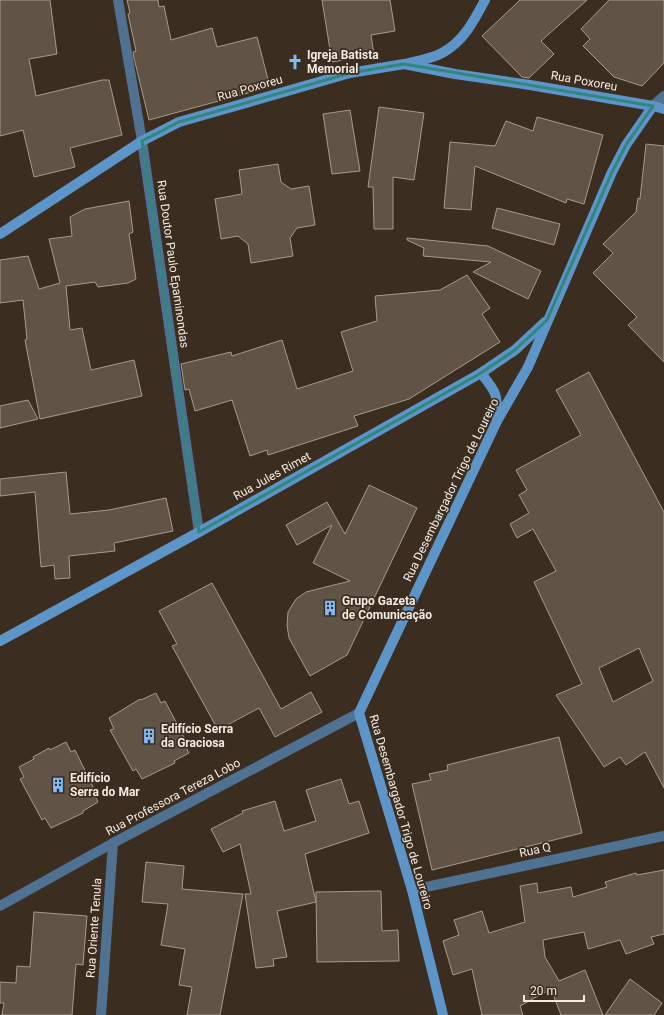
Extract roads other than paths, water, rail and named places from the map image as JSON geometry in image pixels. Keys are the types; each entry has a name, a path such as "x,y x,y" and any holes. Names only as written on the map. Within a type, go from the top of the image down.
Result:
{"street":[{"name":"Rua Doutor Paulo Epaminondas","path":"118,0 142,141 199,532"},
{"path":"404,64 440,54 456,44 470,27 484,1"},
{"name":"Rua Poxoreu","path":"0,234 142,141 179,122 350,73 404,64 455,74 530,84 664,109"},
{"path":"654,106 664,96"},
{"name":"Rua Desembargador Trigo de Loureiro","path":"443,1015 412,890 359,713 496,421 528,367 612,172 626,145 654,106"},
{"name":"Rua Jules Rimet","path":"0,641 199,532 481,373 515,350 547,320"},
{"path":"481,373 492,387 497,400 496,421"},
{"name":"Rua Professora Tereza Lobo","path":"0,906 113,843 359,713"},
{"name":"Rua Q","path":"412,890 664,836"},
{"name":"Rua Oriente Tenula","path":"101,1015 113,843"}],"place":[{"name":"Igreja Batista Memorial","path":"295,62"},
{"name":"Grupo Gazeta de Comunicação","path":"330,608"},
{"name":"Edifício Serra da Graciosa","path":"149,736"},
{"name":"Edifício Serra do Mar","path":"58,785"}]}
